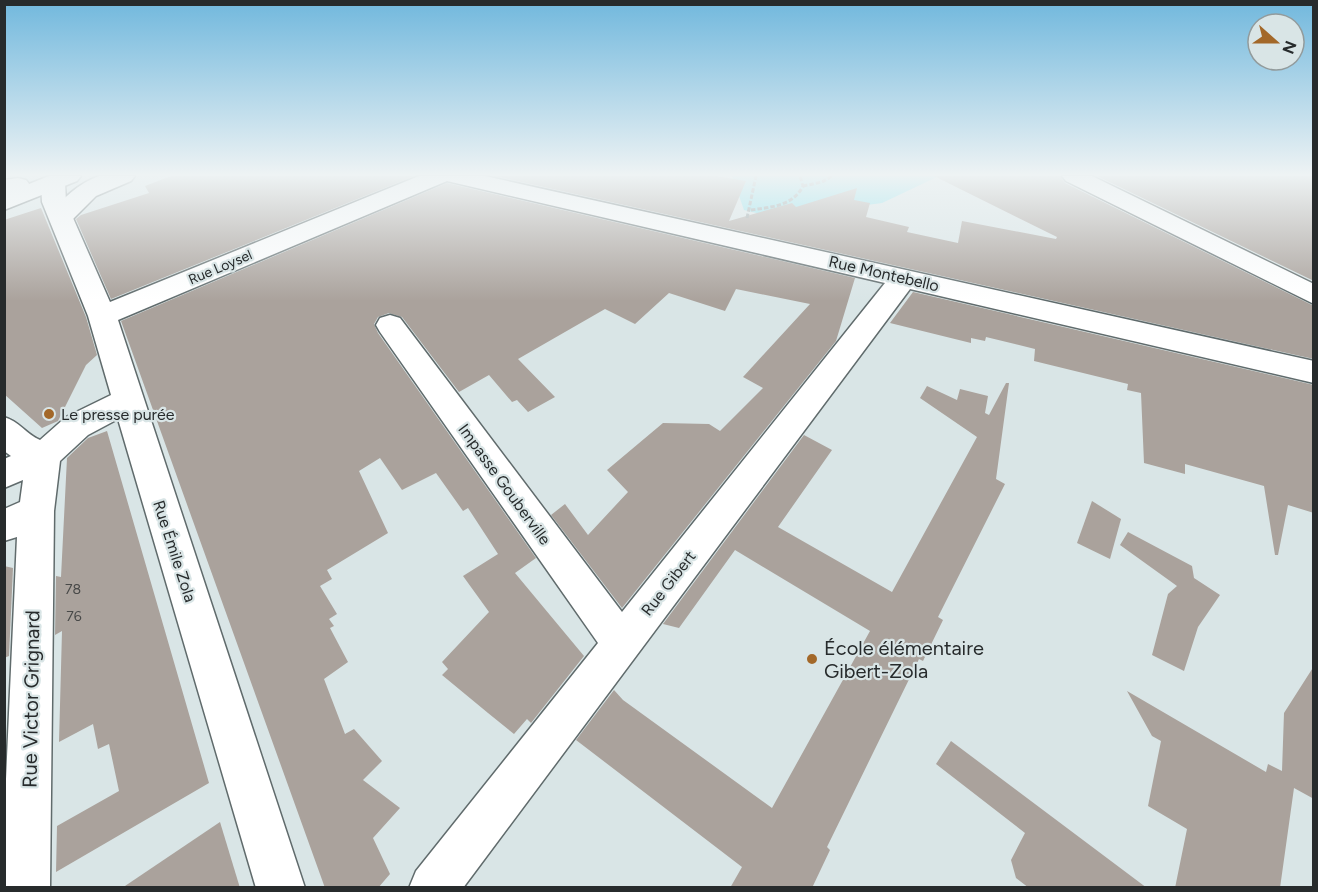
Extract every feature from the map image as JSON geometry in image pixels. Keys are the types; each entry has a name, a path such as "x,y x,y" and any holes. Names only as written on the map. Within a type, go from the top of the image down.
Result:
{"street":[{"name":"Rue Émile Zola","path":"50,218 102,316 282,888"},
{"name":"Rue Loysel","path":"102,316 339,218"},
{"name":"Rue Montebello","path":"638,218 1314,372"},
{"path":"1158,218 1314,295"},
{"name":"Rue Gibert","path":"433,888 904,278"},
{"name":"Impasse Gouberville","path":"390,325 621,643"},
{"path":"4,474 44,456 77,426 127,401"},
{"path":"4,429 20,446 44,456"},
{"name":"Rue Victor Grignard","path":"26,888 20,518 44,456"}],"building":[{"path":"11,218 45,218 86,317 97,355 86,365 58,421 42,428 4,394 4,220"},
{"path":"78,218 311,218 111,299 76,219"},
{"path":"365,218 596,218 855,278 836,341 622,608 551,515 565,504 588,535 628,492 607,470 663,423 709,424 720,431 763,388 743,377 810,304 736,289 725,311 669,293 635,324 605,309 518,359 555,397 528,412 517,400 512,402 489,375 459,392 402,317 389,313 378,317 374,324 378,333 536,558 515,573 584,656 531,723 527,719 514,734 488,713 442,675 448,669 442,662 489,612 463,576 498,554 468,508 463,511 436,473 402,490 380,458 359,471 388,533 327,570 332,579 320,586 337,614 329,619 334,626 330,628 348,662 324,679 345,734 354,729 382,761 363,780 400,808 373,838 390,874 378,888 325,888 121,321"},
{"path":"681,218 730,218 729,221 741,218 869,218 909,227 907,232 958,243 962,221 1056,239 1057,237 1018,218 1135,218 1314,306 1314,359"},
{"path":"1183,218 1314,218 1314,281"},
{"path":"913,292 1314,385 1314,513 1288,505 1278,555 1275,555 1264,486 1185,464 1185,474 1144,463 1141,393 1127,390 1128,384 1034,361 1035,349 986,337 985,341 971,338 971,343 890,323"},
{"path":"1006,383 1009,383 996,479 1005,484 938,617 943,620 923,661 919,659 827,847 830,850 812,888 730,888 742,867 576,740 614,690 623,700 772,808 870,631 735,550 679,628 663,624 804,435 832,450 778,527 892,592 977,437 920,398 927,386 957,400 960,389 988,396 985,413 989,415"},
{"path":"107,431 209,783 56,872 57,826 119,791 109,744 98,749 93,724 59,742 62,631 55,635 56,576 61,577 67,458 88,438"},
{"path":"1092,501 1121,519 1110,559 1077,543"},
{"path":"1128,532 1192,566 1194,578 1220,595 1198,627 1184,671 1152,655 1168,594 1177,586 1120,545"},
{"path":"4,566 13,568 9,656 4,658"},
{"path":"1314,666 1314,799 1294,788 1280,888 1175,888 1187,829 1148,806 1161,741 1152,736 1127,691 1266,772 1268,764 1282,771 1284,713"},
{"path":"951,741 1147,888 1029,888 1016,878 1011,860 1025,833 936,764"},
{"path":"220,822 240,888 122,888"}],"place":[{"name":"Le presse purée","path":"49,414"},
{"name":"École élémentaire Gibert-Zola","path":"812,659"}]}
